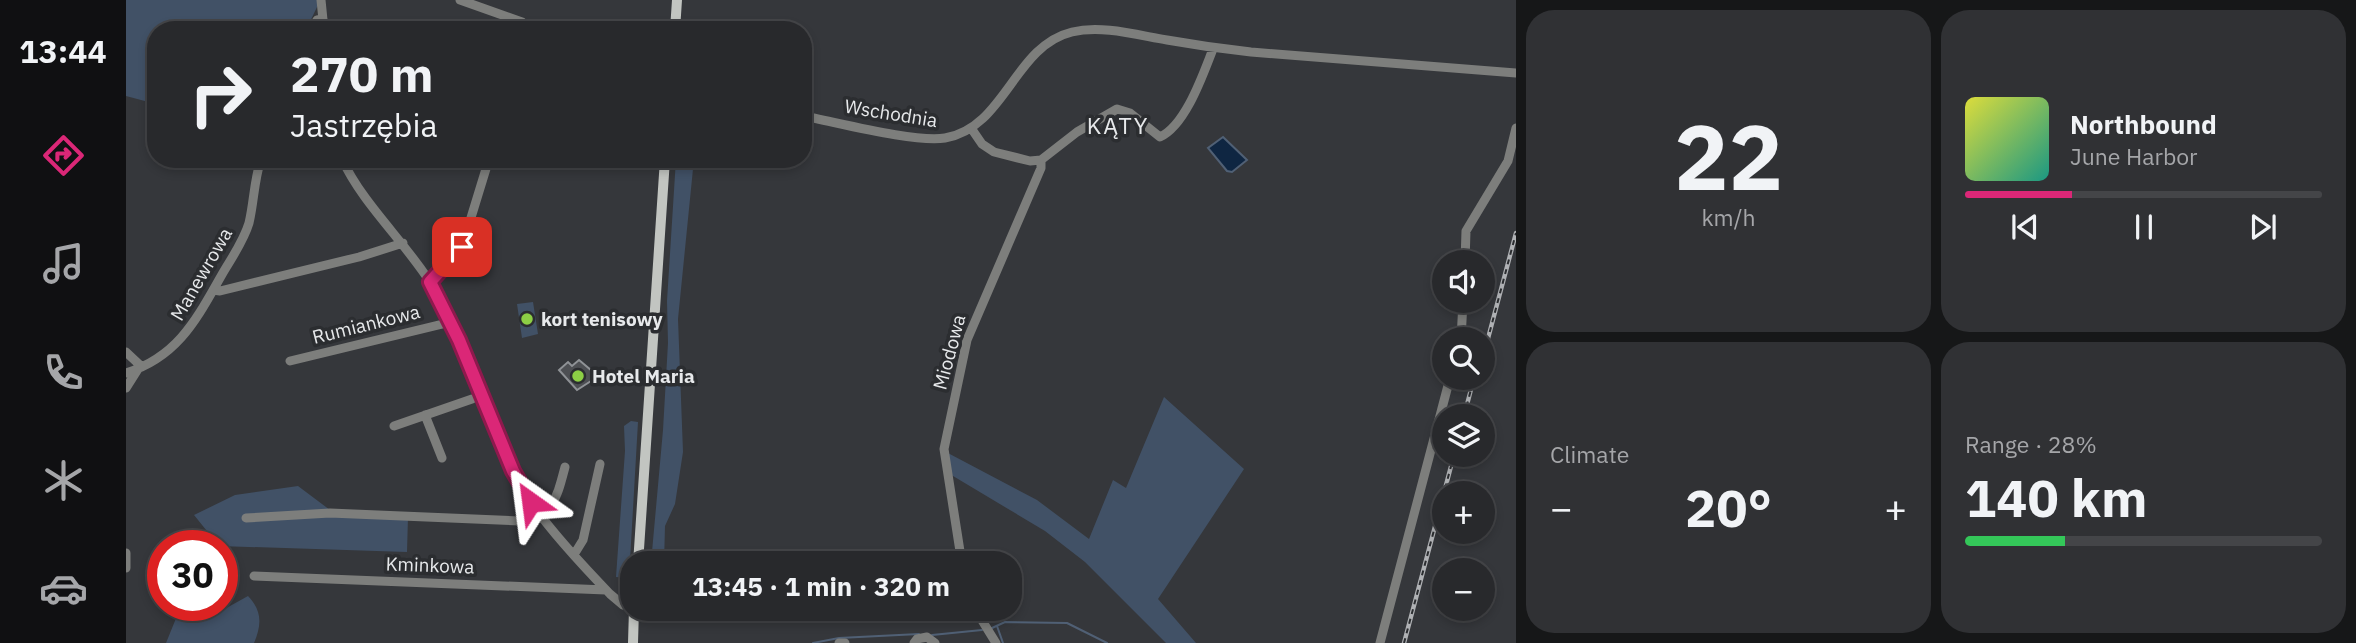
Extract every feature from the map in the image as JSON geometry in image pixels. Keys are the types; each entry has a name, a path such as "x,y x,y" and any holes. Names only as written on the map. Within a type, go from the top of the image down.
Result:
{"main road":[{"path":"676,21 677,0"},
{"path":"639,551 664,168"},
{"path":"633,621 633,643"}],"street":[{"path":"316,21 323,19 321,0"},
{"path":"460,0 491,5 520,21"},
{"path":"1213,48 1187,105 1167,134 1160,137 1130,113 1117,109 1077,132 1041,160 1030,161 994,152 982,144 971,128 982,119 1041,48 1071,32 1097,30 1213,48 1516,73"},
{"name":"Wschodnia","path":"812,118 925,138 949,137 971,128"},
{"path":"1465,250 1466,231 1508,160 1516,128"},
{"name":"Miodowa","path":"960,551 944,449 967,340 1041,168 1041,160"},
{"name":"Manewrowa","path":"126,373 140,368 187,334 248,225 259,168"},
{"path":"346,168 430,282 451,321 524,493 620,603"},
{"path":"430,282 462,247 486,168"},
{"path":"213,290 220,291 346,260 403,243"},
{"name":"Rumiankowa","path":"290,361 451,321"},
{"path":"126,352 140,368 126,388"},
{"path":"1380,643 1447,390"},
{"path":"394,426 472,399"},
{"path":"425,415 442,457"},
{"path":"575,554 583,540 600,464"},
{"path":"246,518 330,513 520,521 542,514 556,500 565,467"},
{"path":"126,553 126,568"},
{"name":"Kminkowa","path":"254,576 606,590"},
{"path":"982,621 996,643"},
{"path":"914,643 917,639 928,637 935,643"},
{"path":"839,643 845,643"}],"shaded area":[{"path":"126,0 317,0 317,7 310,21 147,21 147,102 126,96"},
{"path":"1223,137 1247,160 1232,172 1227,171 1208,148"},
{"path":"675,168 693,168 678,319 683,452 675,504 665,526 664,551 652,551 663,430 668,343 667,301"},
{"name":"kort tenisowy","path":"533,302 538,334 522,338 517,304"},
{"path":"1164,397 1244,469 1158,599 1196,643 1166,643 1085,562 1045,531 948,473 946,452 1037,500 1089,539 1113,480 1126,488"},
{"path":"631,421 638,422 631,551 620,551 620,577 616,577 625,451 624,426"},
{"path":"298,486 330,510 408,517 407,552 238,547 238,530 206,530 194,515 235,495"},
{"path":"248,596 258,612 258,630 254,643 166,643 175,621 238,621 238,602"}],"building":[{"name":"Hotel Maria","path":"579,360 592,371 591,381 577,390 559,370 568,362 572,366"}],"waterway":[{"path":"992,628 1005,622 1067,623 1107,643"},
{"path":"997,626 1003,643"},
{"path":"932,635 982,630"},
{"path":"813,643 839,638 919,634"}],"railway":[{"path":"1491,327 1516,233"},
{"path":"1467,404 1471,390"},
{"path":"1404,643 1451,467"}],"place":[{"name":"kort tenisowy","path":"527,319"},
{"name":"Hotel Maria","path":"578,376"}],"district":[{"name":"KĄTY","path":"1118,125"}],"route":[{"path":"462,247 430,282 459,340 513,471 531,502"}]}
